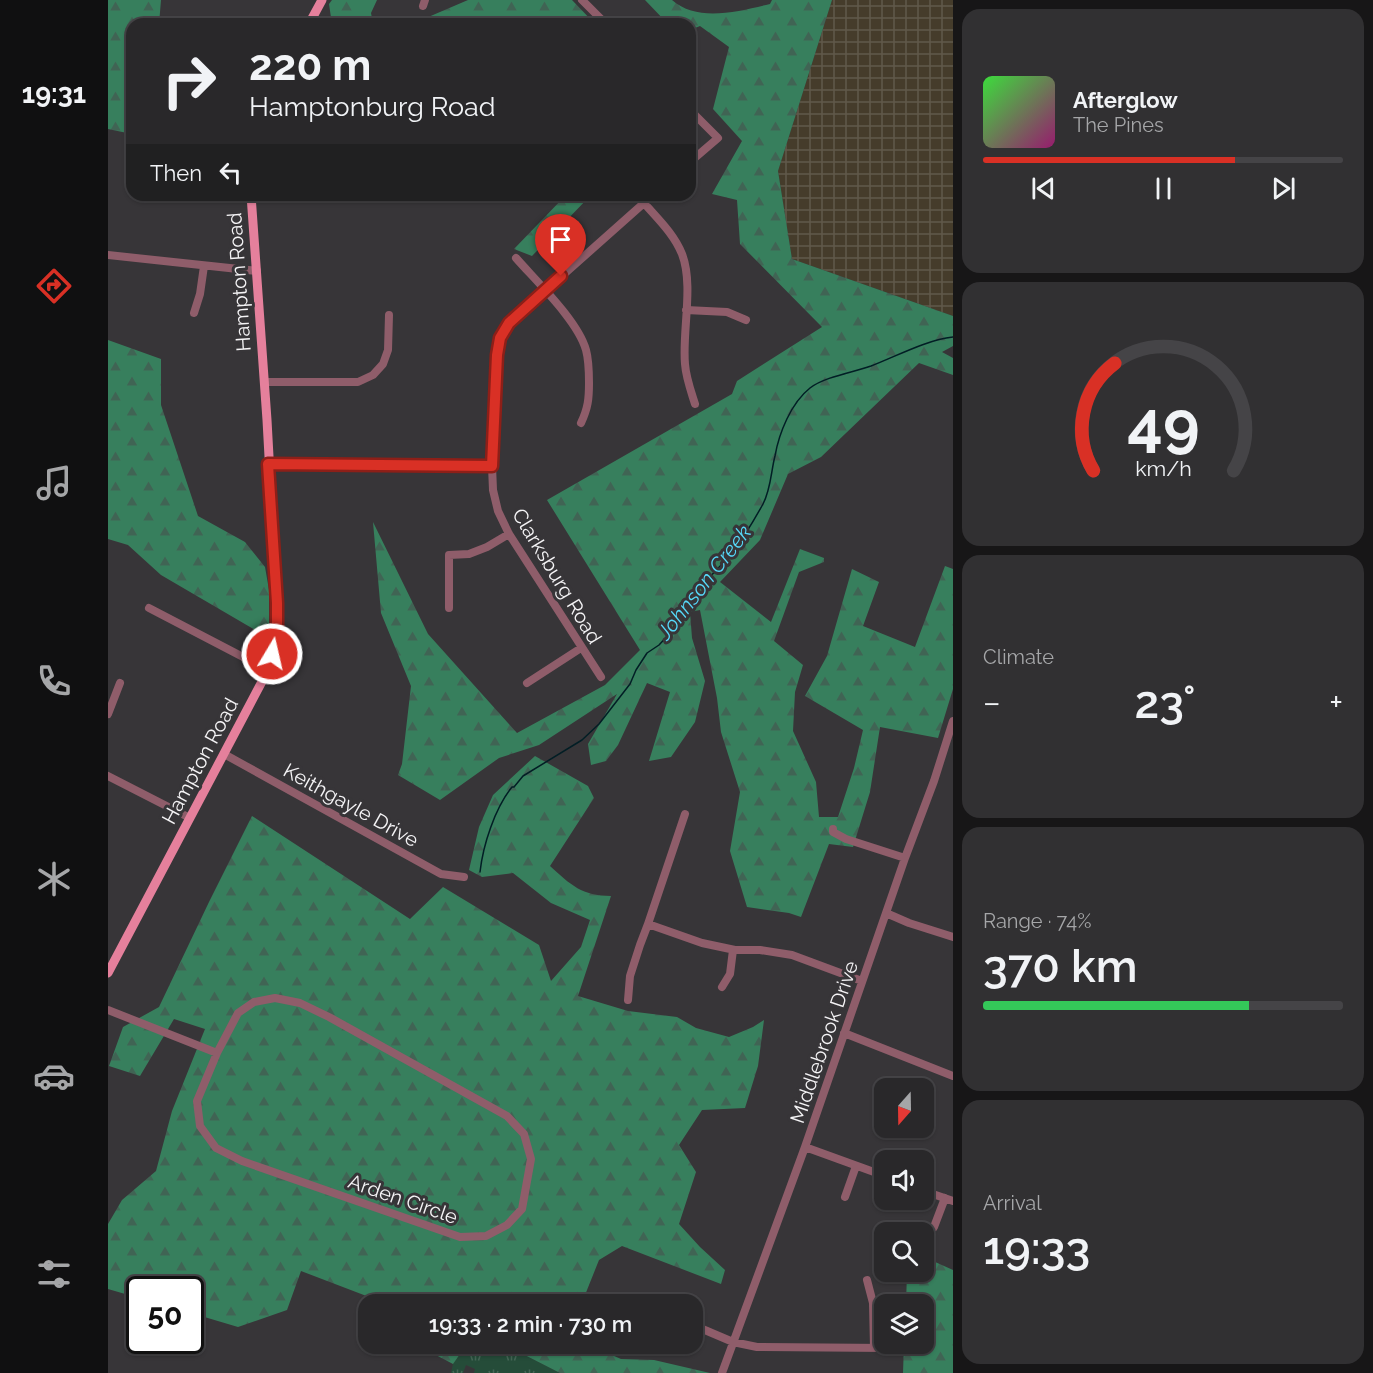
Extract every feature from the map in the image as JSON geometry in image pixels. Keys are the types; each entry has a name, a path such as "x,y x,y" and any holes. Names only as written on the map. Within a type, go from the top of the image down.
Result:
{"main road":[{"path":"312,18 322,0"},
{"name":"Hampton Road","path":"109,968 268,670 277,638 264,382 251,201"}],"street":[{"path":"582,0 600,18"},
{"path":"696,116 718,138 696,157"},
{"name":"Clarksburg Road","path":"601,677 510,534 498,511 493,490 492,466 497,355 500,338 509,323 646,201"},
{"path":"644,203 665,226 683,256 686,275 685,365 687,381 696,404"},
{"path":"108,255 257,271"},
{"path":"516,258 571,321 582,338 589,366 587,409 581,423"},
{"path":"194,313 200,294 204,266"},
{"path":"686,310 727,312 746,320"},
{"path":"264,382 358,382 373,375 383,364 388,350 389,315"},
{"path":"268,464 492,466"},
{"path":"449,608 449,555 469,554 510,534"},
{"path":"149,608 268,670"},
{"path":"526,683 581,648"},
{"path":"108,714 120,682"},
{"name":"Middlebrook Drive","path":"722,1373 805,1147 953,722"},
{"name":"Keithgayle Drive","path":"224,754 441,874 464,877"},
{"path":"108,776 190,818"},
{"path":"628,1000 630,976 685,814"},
{"path":"833,829 833,832 846,839 905,858"},
{"path":"886,913 953,937"},
{"path":"648,924 702,943 733,950 760,950 792,955 862,981"},
{"path":"722,987 730,974 733,950"},
{"name":"Arden Circle","path":"275,998 300,1003 329,1017 507,1116 524,1134 531,1159 522,1209 507,1225 486,1236 460,1237 242,1161 216,1148 200,1126 196,1101 217,1053 238,1013 254,1002 275,998"},
{"path":"108,1010 217,1053"},
{"path":"844,1033 953,1076"},
{"path":"805,1147 874,1172"},
{"path":"845,1197 856,1166"},
{"path":"934,1195 949,1200 934,1227"},
{"path":"703,1329 734,1342 757,1347 874,1348 873,1303 867,1280"}],"shaded area":[{"path":"832,0 953,0 953,316 792,259 778,171"}],"green space":[{"path":"108,0 161,0 160,18 126,18 126,133 108,129"},
{"path":"332,0 377,0 371,13 372,18 331,18 329,4"},
{"path":"468,0 572,0 589,18 426,18"},
{"path":"645,0 672,0 694,11 719,13 770,4 772,0 832,0 778,171 792,259 953,316 953,346 942,352 953,358 953,375 919,363 821,457 788,474 760,540 720,582 771,622 800,549 824,558 824,562 799,572 774,641 803,665 795,692 793,731 816,782 819,817 838,817 854,768 863,730 805,696 827,656 852,569 879,582 863,626 915,647 945,566 953,569 953,689 938,738 880,727 870,792 853,847 829,844 801,917 747,907 730,851 740,792 721,732 717,698 700,610 690,612 692,638 705,681 695,722 671,757 649,761 670,692 647,683 618,745 606,761 591,765 588,744 617,694 539,745 499,758 440,800 398,775 402,764 411,686 381,613 373,522 428,634 517,733 605,685 640,650 547,500 732,394 737,381 822,327 740,244 737,200 712,194 742,141 713,109 729,47 700,26 696,28 696,18 662,18"},
{"path":"560,201 585,201 532,256 514,249"},
{"path":"108,340 161,359 161,405 198,516 245,542 265,567 269,590 269,638 161,575 128,545 108,539"},
{"path":"535,756 588,786 594,798 550,866 564,879 584,892 611,896 578,996 628,1011 677,1017 696,1028 729,1037 764,1020 758,1066 745,1108 702,1110 679,1145 696,1172 679,1224 725,1270 721,1284 622,1246 599,1260 585,1294 361,1294 301,1271 287,1310 238,1327 204,1317 204,1276 126,1276 126,1294 108,1289 108,1224 122,1200 156,1171 172,1111 205,1029 174,1019 140,1076 109,1066 123,1027 159,1007 252,816 410,919 443,887 539,945 551,981 581,947 590,920 551,903 513,873 482,877 469,870 479,827 493,795"},
{"path":"934,1261 953,1270 953,1373 903,1373 904,1354 934,1354 934,1294 906,1294 907,1282 934,1282"},
{"path":"434,1354 460,1354 453,1364"},
{"path":"460,1354 523,1354 560,1373 474,1373 475,1369 466,1365 463,1373 451,1373 453,1364"},
{"path":"523,1354 610,1354 621,1359 654,1360 710,1373 560,1373"}],"waterway":[{"name":"Johnson Creek","path":"480,872 491,827 500,805 512,787 523,776 582,740 599,724 630,684 647,653 659,645 671,632 688,600 726,562 736,548 766,498 783,428 803,394 823,381 871,366 922,345 953,337"}],"route":[{"path":"272,654 277,638 277,603 268,464 492,466 497,355 500,338 509,323 561,276"}]}
